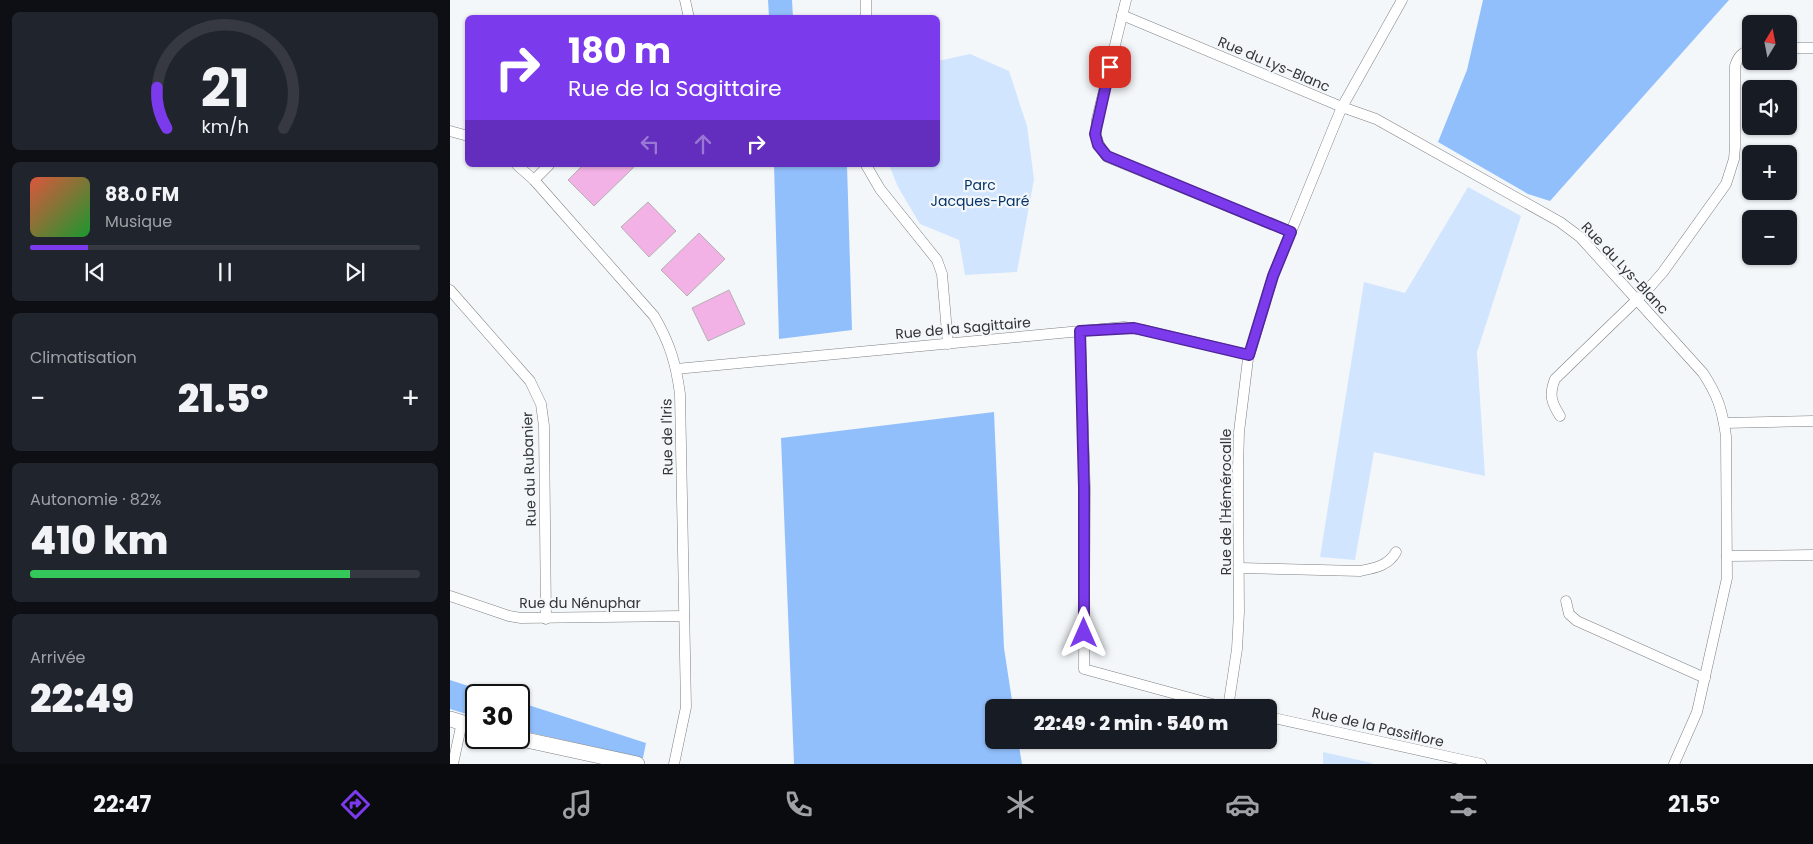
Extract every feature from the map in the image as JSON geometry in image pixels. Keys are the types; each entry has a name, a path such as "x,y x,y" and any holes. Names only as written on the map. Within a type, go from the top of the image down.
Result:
{"main road":[{"path":"530,741 637,764"}],"street":[{"path":"685,0 688,15"},
{"path":"866,0 866,15"},
{"path":"1126,0 1095,134 1098,145 1107,156 1291,232"},
{"name":"Rue de l'Hémérocalle","path":"1229,699 1237,649 1239,612 1239,432 1249,355 1273,276 1342,107 1402,0"},
{"name":"Rue du Lys-Blanc","path":"1122,15 1342,107 1376,119 1560,222 1580,237 1703,373 1717,395 1726,436 1727,578 1697,712 1674,764"},
{"path":"1798,48 1813,48"},
{"path":"1560,416 1550,397 1555,379 1663,272 1726,184 1734,160 1735,147 1735,66 1737,58 1742,53"},
{"path":"450,131 465,135"},
{"name":"Rue de l'Iris","path":"519,167 534,180 654,316 664,333 672,353 680,394 686,707 674,764"},
{"path":"534,180 547,167"},
{"path":"867,167 880,189 937,260 942,274 948,344"},
{"name":"Rue du Rubanier","path":"450,290 530,381 541,404 544,426 546,619"},
{"name":"Rue de la Sagittaire","path":"676,369 1080,331 1134,328 1249,355"},
{"path":"1080,331 1084,488 1084,670 1194,699"},
{"path":"1724,423 1813,421"},
{"path":"1239,568 1360,571 1376,568 1386,563 1393,558 1396,552"},
{"path":"1728,556 1813,555"},
{"name":"Rue du Nénuphar","path":"450,596 509,616 530,619 684,616"},
{"path":"1566,601 1569,614 1577,621 1705,678"},
{"name":"Rue de la Passiflore","path":"1277,719 1481,764"},
{"path":"452,764 456,720"}],"green space":[{"name":"Parc Jacques-Paré","path":"970,54 1009,71 1027,126 1034,179 1017,272 965,275 959,240 920,224 898,187 890,167 940,167 940,61"},
{"path":"1468,187 1521,216 1477,352 1485,476 1374,452 1355,560 1320,557 1364,282 1405,293"},
{"path":"1323,752 1372,763 1372,764 1323,764"}],"shaded area":[{"path":"768,0 792,0 793,15 769,15"},
{"path":"1483,0 1729,0 1550,201 1528,194 1438,142 1467,70"},
{"path":"774,167 847,167 852,330 779,339"},
{"path":"994,412 1004,648 1012,699 985,699 985,749 1020,749 1022,764 794,764 781,438"},
{"path":"450,680 465,685 465,714 450,709"},
{"path":"530,706 646,743 643,758 530,732"}],"building":[{"path":"581,167 634,167 594,206 568,180"},
{"path":"648,202 676,231 649,257 621,227"},
{"path":"699,233 725,259 687,296 661,270"},
{"path":"729,290 745,324 708,341 692,308"}],"route":[{"path":"1084,633 1084,488 1080,331 1134,328 1249,355 1273,276 1291,232 1107,156 1098,145 1095,134 1110,67"}]}
